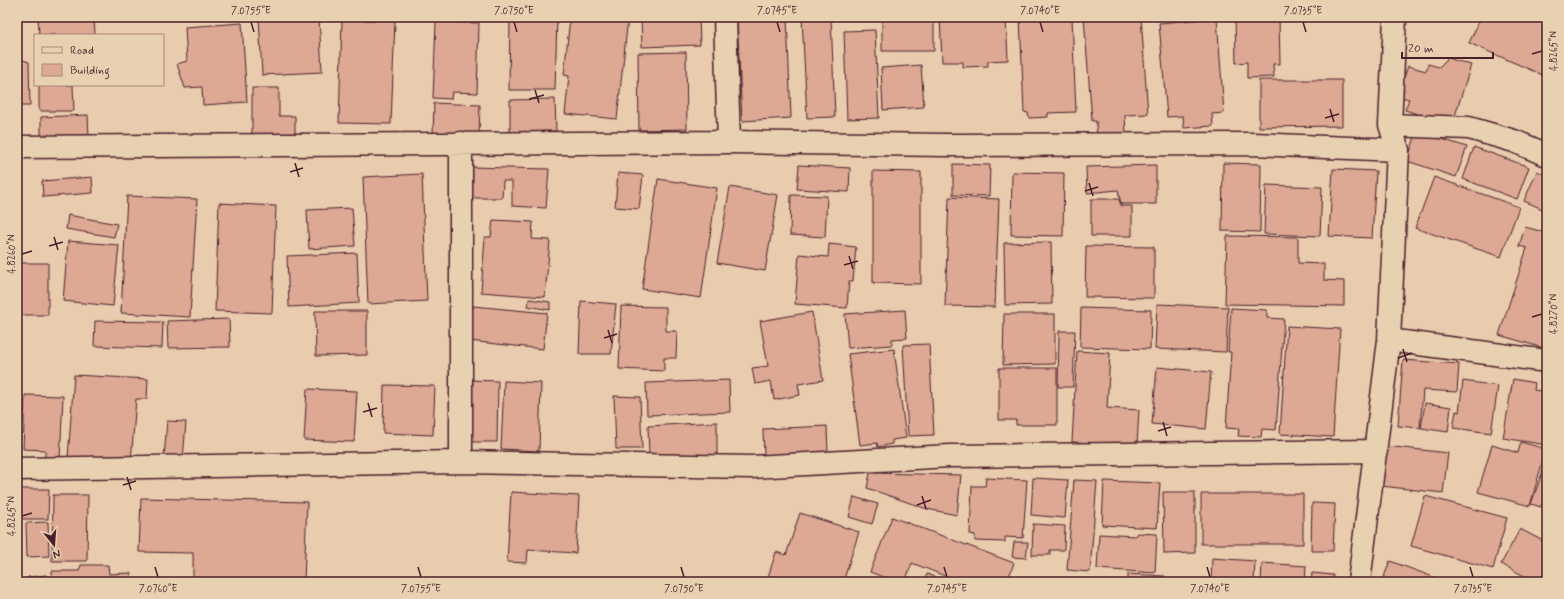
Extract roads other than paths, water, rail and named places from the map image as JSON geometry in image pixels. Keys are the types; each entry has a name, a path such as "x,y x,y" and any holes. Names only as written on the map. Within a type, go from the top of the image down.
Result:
{"street":[{"path":"725,17 729,142"},
{"path":"1360,582 1389,340 1398,150 1390,125 1395,17"},
{"path":"1390,125 1469,128 1514,141 1547,155"},
{"path":"17,147 729,142 946,146 1253,144 1398,150"},
{"path":"461,143 461,462"},
{"path":"1389,340 1547,361"},
{"path":"17,469 461,462 751,467 950,456 1376,451"}]}
